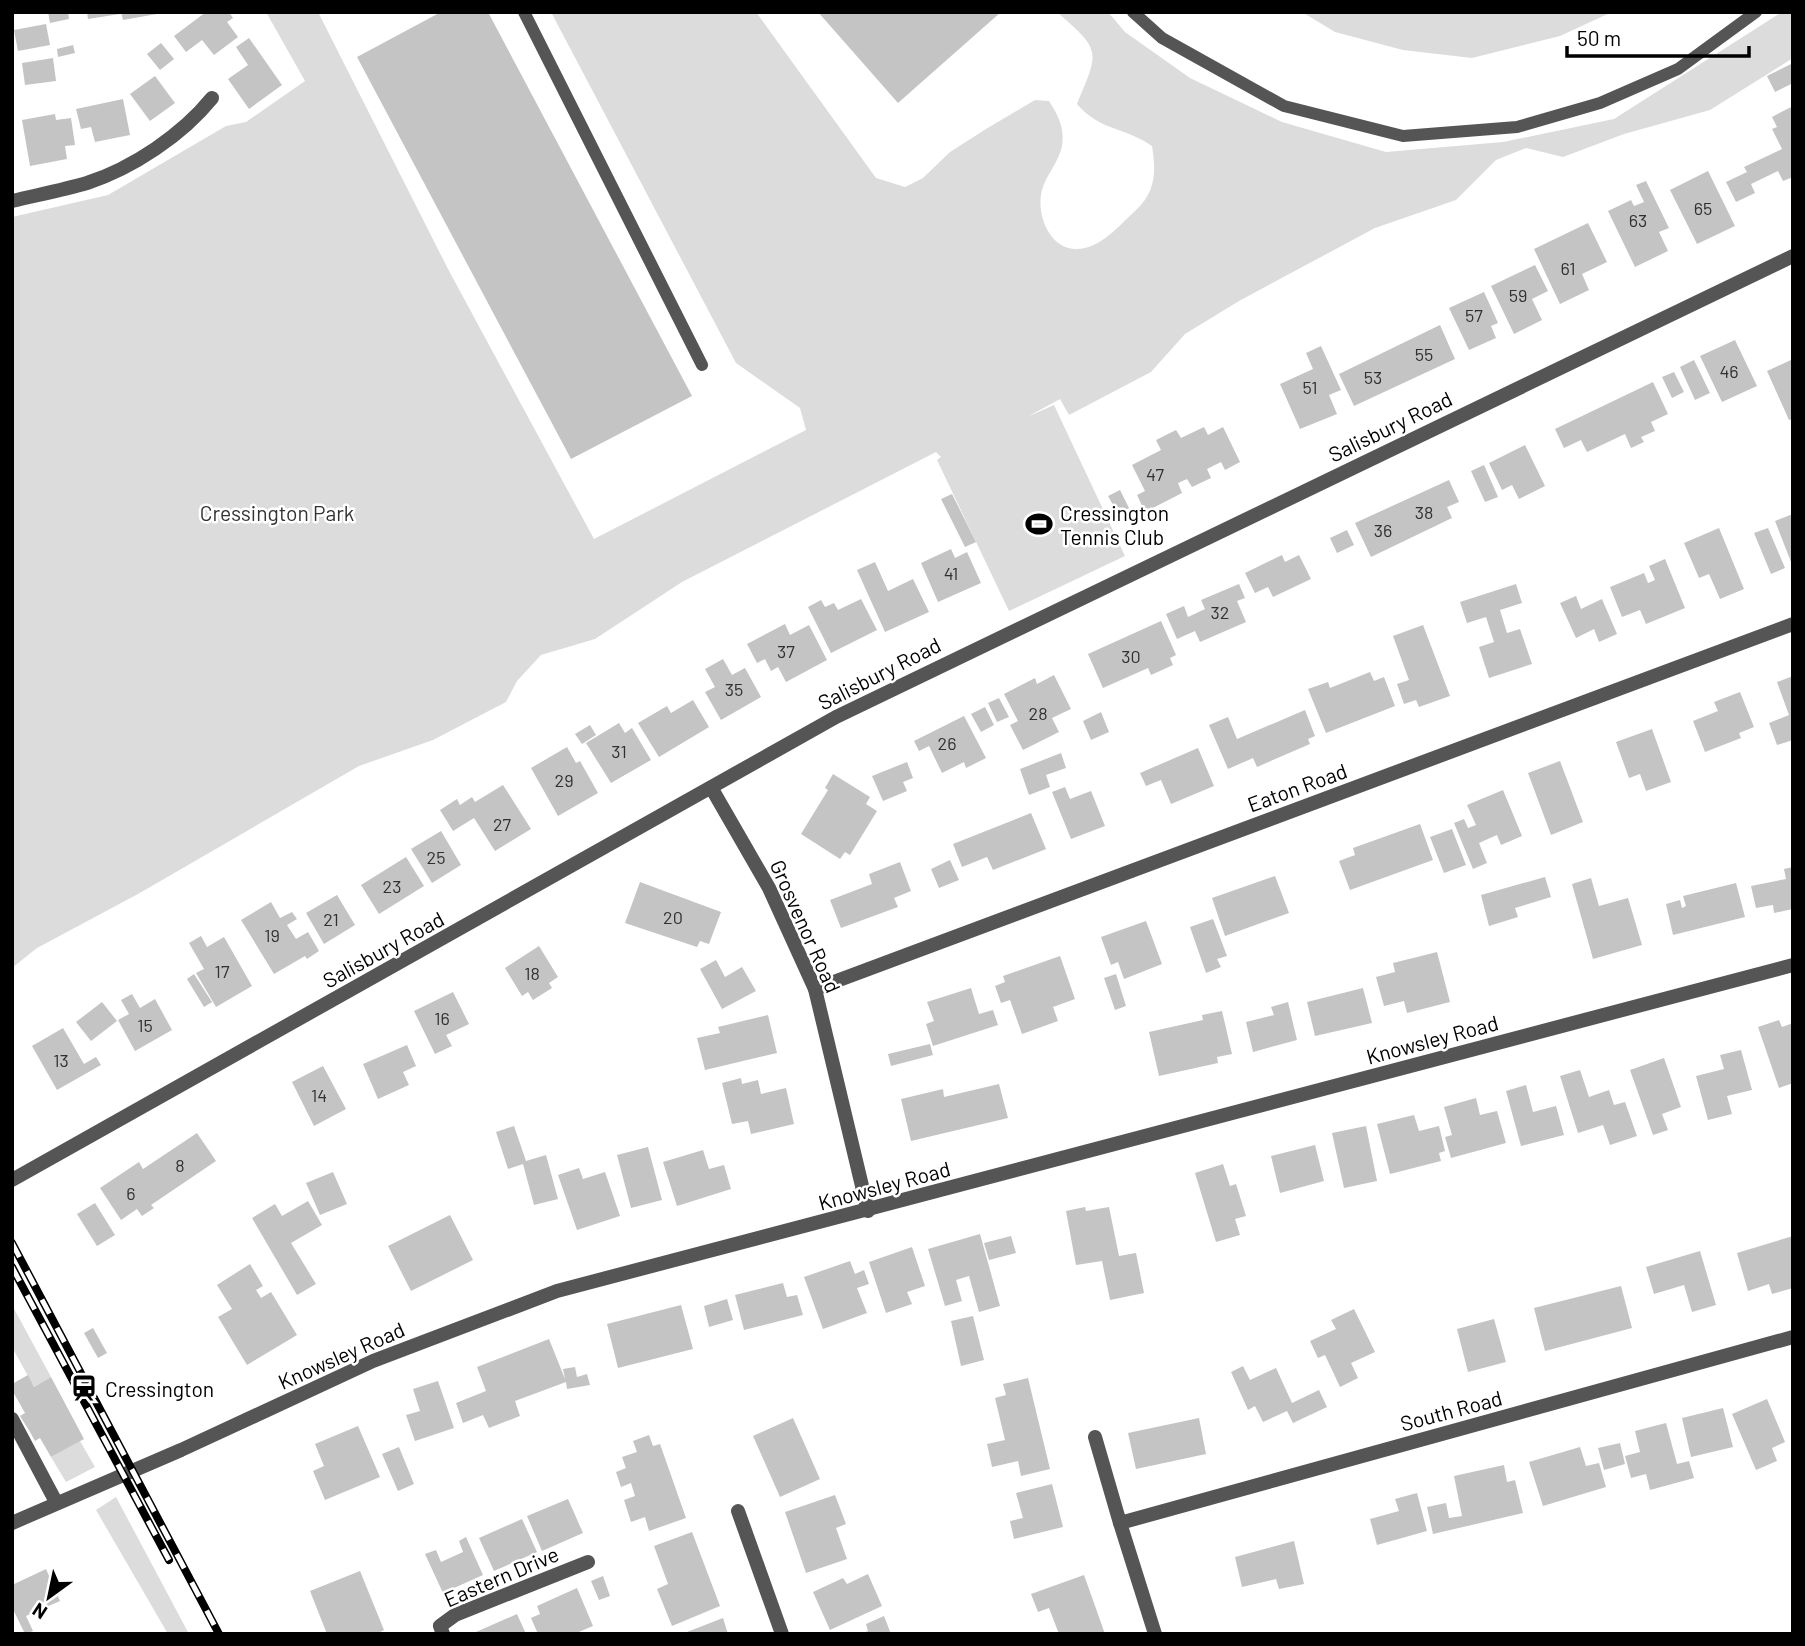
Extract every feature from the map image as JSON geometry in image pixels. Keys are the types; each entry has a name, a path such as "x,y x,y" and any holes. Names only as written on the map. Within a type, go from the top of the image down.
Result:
{"street":[{"path":"12,201 88,183 119,169 176,134 198,115 212,98"},
{"name":"Salisbury Road","path":"16,1178 836,717 1793,256"},
{"name":"Eaton Road","path":"815,989 1793,624"},
{"name":"Grosvenor Road","path":"712,789 769,888 815,989 868,1211"},
{"name":"Knowsley Road","path":"12,1523 171,1454 373,1361 557,1291 1793,965"},
{"name":"South Road","path":"1120,1523 1793,1337"},
{"path":"12,1419 56,1503"},
{"path":"1095,1437 1155,1634"},
{"path":"738,1511 782,1634"},
{"name":"Eastern Drive","path":"443,1634 440,1626 455,1615 588,1562"}],"lane":[{"path":"524,12 702,365"},
{"path":"1133,12 1162,38 1284,106 1403,136 1517,127 1600,103 1678,69 1756,12"}],"green space":[{"name":"Cressington Park","path":"266,12 318,12 448,269 594,539 806,430 800,408 736,363 551,12 756,12 876,178 905,187 923,178 950,152 986,129 1035,100 1049,101 1060,122 1063,139 1058,158 1042,190 1041,211 1048,232 1063,246 1073,249 1085,248 1099,242 1143,203 1153,181 1154,164 1152,146 1095,119 1077,104 1089,73 1092,53 1082,35 1057,12 1108,12 1125,32 1190,78 1282,122 1386,152 1503,142 1614,119 1782,12 1793,12 1793,58 1710,110 1624,134 1563,157 1526,148 1496,160 1456,200 1375,228 1239,301 1185,334 1151,372 1069,415 1060,399 1027,417 1054,405 1125,556 1009,611 937,460 941,457 936,452 682,582 595,639 541,655 517,681 506,702 433,740 359,766 138,894 37,948 12,968 12,217 108,195 226,126 246,122 305,81"},
{"path":"1302,12 1612,12 1560,36 1472,58 1403,50 1335,32"},
{"path":"12,1305 51,1377 34,1387 12,1347"},
{"path":"80,1441 95,1467 66,1482 51,1457"},
{"path":"116,1497 189,1634 168,1634 96,1510"}],"building":[{"path":"48,12 68,12 69,19 50,23"},
{"path":"87,12 120,12 120,14 88,19"},
{"path":"121,12 157,12 157,14 123,20"},
{"path":"206,12 229,12 233,18 227,22 238,37 214,55 202,40 186,52 174,36"},
{"path":"441,12 488,12 692,396 571,459 357,57"},
{"path":"818,12 1001,12 898,103"},
{"path":"46,24 50,45 18,51 14,30"},
{"path":"249,38 282,85 249,109 228,79 248,65 236,47"},
{"path":"161,43 174,59 160,70 147,54"},
{"path":"73,45 75,53 58,57 57,49"},
{"path":"53,58 56,81 25,85 22,63"},
{"path":"1791,64 1793,83 1775,92 1767,76"},
{"path":"155,76 175,103 150,121 130,94"},
{"path":"123,99 130,135 95,142 91,127 81,129 76,109"},
{"path":"1793,106 1793,177 1783,181 1778,171 1751,184 1755,193 1736,202 1726,182 1747,172 1744,167 1782,149 1772,129 1777,127 1772,117"},
{"path":"55,114 56,120 71,118 75,145 65,146 67,159 30,166 22,120"},
{"path":"1708,171 1735,226 1697,244 1670,190"},
{"path":"1646,181 1669,228 1659,232 1668,251 1635,267 1608,211 1631,200 1634,206 1644,202 1636,185"},
{"path":"1588,223 1607,262 1582,274 1589,290 1560,304 1534,249"},
{"path":"1535,265 1548,291 1532,299 1542,320 1514,334 1491,286"},
{"path":"1484,292 1498,323 1491,326 1496,338 1469,350 1449,308"},
{"path":"1440,325 1455,359 1354,406 1339,374"},
{"path":"1735,340 1757,386 1722,402 1700,356"},
{"path":"1321,346 1341,390 1329,395 1337,414 1300,429 1280,384 1313,369 1306,353"},
{"path":"1793,359 1793,419 1789,420 1767,371"},
{"path":"1694,360 1710,393 1695,400 1680,367"},
{"path":"1674,372 1684,392 1672,398 1662,377"},
{"path":"1653,382 1668,414 1651,422 1655,431 1641,437 1644,442 1631,448 1625,434 1587,452 1581,440 1564,448 1555,429"},
{"path":"1204,427 1208,435 1223,427 1240,462 1225,470 1221,462 1207,469 1211,478 1192,487 1187,479 1178,483 1182,493 1145,512 1137,495 1145,491 1132,465 1161,450 1156,440 1176,430 1181,438"},
{"path":"1525,445 1545,486 1519,499 1512,485 1502,490 1489,463"},
{"path":"1484,465 1498,497 1485,502 1471,471"},
{"path":"1449,480 1459,502 1447,507 1452,518 1371,557 1355,523"},
{"path":"1120,490 1129,508 1118,514 1108,496"},
{"path":"952,494 976,542 965,547 941,499"},
{"path":"1793,514 1793,567 1775,521"},
{"path":"1719,528 1744,589 1720,599 1709,574 1699,578 1684,543"},
{"path":"1768,528 1785,568 1771,574 1754,533"},
{"path":"1347,530 1354,545 1337,553 1330,538"},
{"path":"951,549 955,558 967,552 981,583 938,602 921,563"},
{"path":"1282,555 1285,562 1299,555 1311,579 1273,597 1268,587 1255,593 1245,573"},
{"path":"1665,559 1685,608 1646,624 1640,610 1622,617 1610,587 1644,573 1648,583 1655,580 1649,566"},
{"path":"875,562 888,591 913,579 929,612 885,632 857,570"},
{"path":"1239,584 1245,598 1237,601 1246,622 1200,642 1195,631 1177,639 1166,614 1184,606 1188,617 1205,609 1201,600"},
{"path":"1516,584 1522,603 1500,610 1507,633 1520,629 1532,664 1489,678 1479,647 1494,642 1486,617 1467,623 1460,602"},
{"path":"1576,596 1581,609 1602,599 1617,634 1599,642 1594,629 1576,638 1560,603"},
{"path":"861,599 877,630 831,653 808,607 821,600 825,607 834,603 838,610"},
{"path":"1161,621 1176,655 1170,658 1173,665 1151,675 1148,668 1103,688 1088,654"},
{"path":"785,624 790,635 809,625 827,660 786,682 778,667 771,671 765,659 757,663 747,644"},
{"path":"1423,625 1450,696 1419,707 1416,700 1404,704 1397,684 1409,680 1393,636"},
{"path":"723,659 732,675 745,668 761,697 721,720 705,692 715,687 705,669"},
{"path":"1370,672 1374,681 1384,677 1395,706 1326,733 1308,689 1328,682 1330,688"},
{"path":"1054,675 1071,709 1052,718 1059,732 1023,750 1010,725 1018,721 1004,694 1035,678 1037,684"},
{"path":"1793,676 1793,740 1777,745 1769,723 1789,715 1777,682"},
{"path":"1740,692 1754,727 1739,733 1741,738 1705,752 1693,721 1718,711 1714,702"},
{"path":"999,698 1009,717 997,722 988,703"},
{"path":"693,700 709,727 659,757 638,723 667,706 671,713"},
{"path":"985,707 994,725 981,732 971,714"},
{"path":"1305,710 1315,736 1308,739 1310,744 1257,767 1253,758 1228,769 1209,725 1228,717 1237,739"},
{"path":"1101,712 1109,732 1091,740 1083,721"},
{"path":"964,716 986,758 966,768 964,762 942,773 929,746 919,751 914,741"},
{"path":"619,723 625,733 632,728 651,760 611,783 586,743"},
{"path":"590,725 596,735 582,744 575,734"},
{"path":"1652,729 1671,782 1646,791 1640,774 1629,778 1616,742"},
{"path":"567,747 576,763 580,761 598,793 558,816 531,768"},
{"path":"1198,748 1214,786 1171,804 1161,780 1146,786 1140,773"},
{"path":"1061,753 1066,768 1046,775 1050,787 1029,795 1020,769"},
{"path":"1560,761 1583,822 1551,835 1528,773"},
{"path":"907,762 913,778 903,782 907,791 883,801 872,776"},
{"path":"833,774 870,797 866,804 877,811 850,855 845,852 840,859 801,834 828,790 825,788"},
{"path":"503,785 531,829 495,851 474,818 453,831 440,810 457,799 460,805 472,797 475,802"},
{"path":"1065,787 1070,799 1091,791 1105,826 1071,839 1052,792"},
{"path":"1503,790 1522,836 1501,845 1497,835 1479,843 1487,863 1473,869 1454,823 1464,819 1468,828 1476,825 1467,805"},
{"path":"1031,813 1046,849 993,870 987,857 962,867 953,844"},
{"path":"1420,824 1433,860 1350,890 1339,861 1355,855 1353,848"},
{"path":"1452,829 1466,865 1444,873 1430,837"},
{"path":"441,831 461,865 432,883 411,849"},
{"path":"406,857 424,886 379,914 361,885"},
{"path":"950,860 959,880 939,888 931,869"},
{"path":"900,862 911,891 894,898 898,907 841,928 830,900 872,884 869,874"},
{"path":"1793,867 1793,909 1774,913 1773,905 1756,908 1751,886 1786,879 1784,869"},
{"path":"1275,876 1289,913 1225,936 1212,898"},
{"path":"1545,877 1551,897 1515,908 1518,917 1489,926 1481,895"},
{"path":"1591,878 1599,906 1628,898 1642,945 1593,959 1572,884"},
{"path":"640,882 721,912 709,944 700,941 697,947 625,923"},
{"path":"1736,883 1745,917 1673,935 1666,904 1680,900 1682,908 1686,906 1683,896"},
{"path":"337,895 355,925 324,944 306,913"},
{"path":"271,902 280,918 292,912 297,919 287,925 296,939 308,932 319,951 274,974 241,920"},
{"path":"1213,919 1227,956 1217,959 1221,967 1206,973 1190,927"},
{"path":"1146,921 1162,964 1124,979 1118,962 1111,965 1101,937"},
{"path":"201,936 207,947 224,937 252,986 216,1007 196,973 204,969 189,943"},
{"path":"539,946 558,977 549,983 552,988 533,1000 528,992 522,996 505,968"},
{"path":"1437,952 1450,1002 1407,1013 1404,1001 1384,1006 1376,977 1395,972 1393,963"},
{"path":"1060,956 1075,999 1053,1007 1058,1021 1022,1034 1010,1000 1001,1003 995,986 1005,982 1003,976"},
{"path":"716,960 725,977 742,967 756,991 722,1009 700,969"},
{"path":"194,974 212,1002 204,1007 187,979"},
{"path":"1116,974 1126,1006 1115,1010 1104,978"},
{"path":"971,988 979,1014 993,1010 998,1025 933,1046 926,1024 934,1021 927,1002"},
{"path":"1363,988 1372,1023 1315,1036 1307,1002"},
{"path":"453,992 469,1024 446,1035 452,1046 435,1054 414,1011"},
{"path":"132,994 140,1008 155,999 172,1030 135,1051 118,1020 129,1014 121,1000"},
{"path":"102,1002 117,1021 91,1041 76,1022"},
{"path":"1288,1002 1297,1040 1253,1052 1246,1022 1274,1015 1271,1007"},
{"path":"1222,1011 1232,1054 1217,1057 1218,1063 1159,1076 1149,1032 1203,1020 1202,1015"},
{"path":"768,1015 777,1053 705,1070 697,1038 720,1033 718,1027"},
{"path":"1779,1020 1782,1027 1793,1023 1793,1083 1779,1088 1758,1027"},
{"path":"63,1028 84,1064 96,1057 101,1065 57,1090 32,1046"},
{"path":"930,1044 933,1055 891,1066 888,1054"},
{"path":"407,1045 416,1066 403,1072 409,1085 378,1099 363,1064"},
{"path":"1741,1050 1752,1090 1727,1096 1732,1114 1708,1120 1696,1076 1724,1069 1720,1055"},
{"path":"1664,1058 1681,1107 1662,1114 1668,1130 1653,1135 1630,1070"},
{"path":"323,1066 346,1109 314,1126 292,1082"},
{"path":"1580,1070 1589,1097 1609,1090 1614,1105 1625,1102 1637,1136 1610,1145 1603,1125 1578,1133 1560,1076"},
{"path":"741,1078 742,1084 758,1080 761,1094 786,1088 794,1124 751,1134 748,1121 732,1124 722,1083"},
{"path":"999,1084 1008,1118 911,1141 901,1099 943,1089 944,1097"},
{"path":"1526,1085 1533,1112 1556,1106 1564,1135 1521,1146 1506,1091"},
{"path":"1476,1098 1480,1115 1497,1111 1506,1143 1451,1158 1445,1137 1452,1135 1444,1107"},
{"path":"1414,1115 1419,1131 1439,1126 1445,1151 1439,1153 1441,1161 1390,1174 1377,1124"},
{"path":"514,1126 526,1161 546,1155 558,1199 534,1205 523,1164 508,1169 496,1132"},
{"path":"1366,1126 1377,1181 1344,1188 1332,1133"},
{"path":"197,1133 216,1161 151,1205 154,1208 142,1216 137,1209 121,1220 100,1188 139,1162 143,1169"},
{"path":"1315,1145 1324,1181 1280,1193 1271,1156"},
{"path":"648,1147 662,1200 631,1208 617,1155"},
{"path":"703,1150 709,1169 724,1165 731,1189 677,1206 663,1162"},
{"path":"1223,1164 1230,1186 1236,1184 1246,1216 1235,1219 1240,1235 1216,1242 1195,1173"},
{"path":"579,1168 583,1179 605,1172 620,1216 577,1230 558,1175"},
{"path":"333,1172 347,1204 320,1215 306,1183"},
{"path":"308,1201 322,1225 291,1243 316,1284 297,1295 252,1218 275,1204 282,1216"},
{"path":"95,1203 115,1235 97,1246 77,1214"},
{"path":"1085,1207 1086,1211 1109,1207 1119,1256 1136,1253 1144,1293 1110,1300 1102,1261 1076,1265 1066,1211"},
{"path":"450,1215 473,1260 411,1291 388,1246"},
{"path":"980,1234 1000,1306 979,1312 969,1276 956,1280 962,1301 945,1306 928,1249"},
{"path":"1011,1236 1016,1253 989,1260 984,1243"},
{"path":"1793,1236 1793,1288 1772,1294 1769,1284 1748,1291 1737,1253"},
{"path":"912,1247 925,1286 907,1292 912,1304 886,1313 869,1262"},
{"path":"1700,1251 1716,1305 1692,1312 1684,1285 1654,1294 1646,1267"},
{"path":"850,1261 855,1274 864,1270 869,1284 857,1288 867,1313 823,1329 804,1277"},
{"path":"250,1264 263,1286 256,1290 261,1298 271,1292 297,1335 247,1365 218,1317 232,1309 217,1285"},
{"path":"783,1283 787,1297 797,1295 803,1315 744,1330 735,1295"},
{"path":"1621,1286 1632,1328 1545,1351 1534,1308"},
{"path":"727,1299 733,1320 709,1327 704,1306"},
{"path":"681,1305 693,1349 618,1368 607,1324"},
{"path":"1354,1309 1375,1352 1351,1363 1358,1378 1340,1387 1325,1355 1318,1358 1310,1341 1336,1329 1331,1320"},
{"path":"973,1316 984,1360 961,1366 951,1321"},
{"path":"1494,1319 1506,1362 1468,1372 1457,1329"},
{"path":"93,1328 107,1353 98,1358 84,1333"},
{"path":"549,1339 565,1379 563,1369 575,1367 577,1377 587,1374 590,1385 567,1389 566,1382 515,1401 520,1416 489,1428 483,1415 463,1423 456,1403 486,1391 477,1367"},
{"path":"1243,1366 1250,1380 1276,1368 1292,1403 1319,1390 1327,1407 1293,1423 1287,1411 1263,1422 1255,1406 1248,1410 1231,1372"},
{"path":"28,1375 34,1387 51,1377 84,1439 51,1457 40,1438 35,1441 20,1416 25,1413 12,1390 12,1384"},
{"path":"1028,1378 1050,1469 1021,1476 1018,1461 992,1467 987,1444 1005,1440 995,1398 1006,1395 1003,1384"},
{"path":"438,1381 454,1428 415,1441 406,1415 420,1411 413,1389"},
{"path":"1767,1399 1785,1442 1772,1448 1777,1461 1756,1470 1732,1414"},
{"path":"1723,1408 1733,1447 1691,1457 1682,1418"},
{"path":"793,1418 820,1479 780,1497 753,1436"},
{"path":"1199,1418 1206,1454 1136,1469 1128,1433"},
{"path":"1666,1423 1677,1464 1689,1461 1694,1478 1650,1490 1646,1474 1631,1478 1625,1456 1640,1452 1635,1431"},
{"path":"358,1426 380,1477 325,1500 313,1471 324,1466 315,1444"},
{"path":"649,1435 653,1446 660,1444 686,1518 649,1531 645,1517 631,1522 624,1500 635,1496 631,1483 621,1487 616,1472 626,1468 622,1457 637,1452 633,1441"},
{"path":"1620,1443 1625,1464 1604,1470 1598,1448"},
{"path":"399,1447 414,1484 398,1491 382,1454"},
{"path":"1580,1447 1586,1466 1599,1463 1606,1487 1543,1506 1529,1462"},
{"path":"1504,1465 1507,1482 1515,1480 1523,1513 1433,1534 1427,1507 1446,1503 1449,1518 1462,1516 1454,1476"},
{"path":"1052,1484 1063,1527 1014,1539 1010,1521 1023,1518 1016,1493"},
{"path":"1417,1493 1427,1531 1377,1545 1370,1519 1399,1511 1395,1499"},
{"path":"835,1495 846,1524 836,1528 847,1559 806,1573 785,1512"},
{"path":"568,1499 583,1533 542,1551 527,1516"},
{"path":"522,1519 537,1552 494,1571 479,1538"},
{"path":"692,1532 720,1606 672,1626 657,1589 668,1584 654,1546"},
{"path":"466,1537 483,1575 443,1593 425,1554 436,1550 441,1562 463,1552 459,1541"},
{"path":"1294,1541 1304,1584 1279,1589 1276,1579 1242,1587 1235,1557"},
{"path":"46,1569 60,1601 26,1616 33,1631 25,1634 12,1607 12,1585"},
{"path":"360,1571 384,1630 376,1634 327,1634 310,1591"},
{"path":"868,1574 882,1606 830,1630 813,1592 843,1578 847,1584"},
{"path":"1084,1575 1105,1634 1059,1634 1049,1608 1038,1612 1031,1594"},
{"path":"603,1576 610,1596 599,1600 591,1581"},
{"path":"577,1588 593,1626 574,1634 538,1634 531,1618 540,1614 537,1606"},
{"path":"517,1614 526,1634 476,1632"},
{"path":"884,1616 891,1634 861,1634 868,1631 866,1624"},
{"path":"723,1618 728,1634 687,1632"}],"railway":[{"path":"12,1243 219,1634"},
{"path":"12,1267 169,1560"}],"place":[{"name":"Cressington Tennis Club","path":"1039,524"},
{"name":"Cressington","path":"84,1388"}]}
